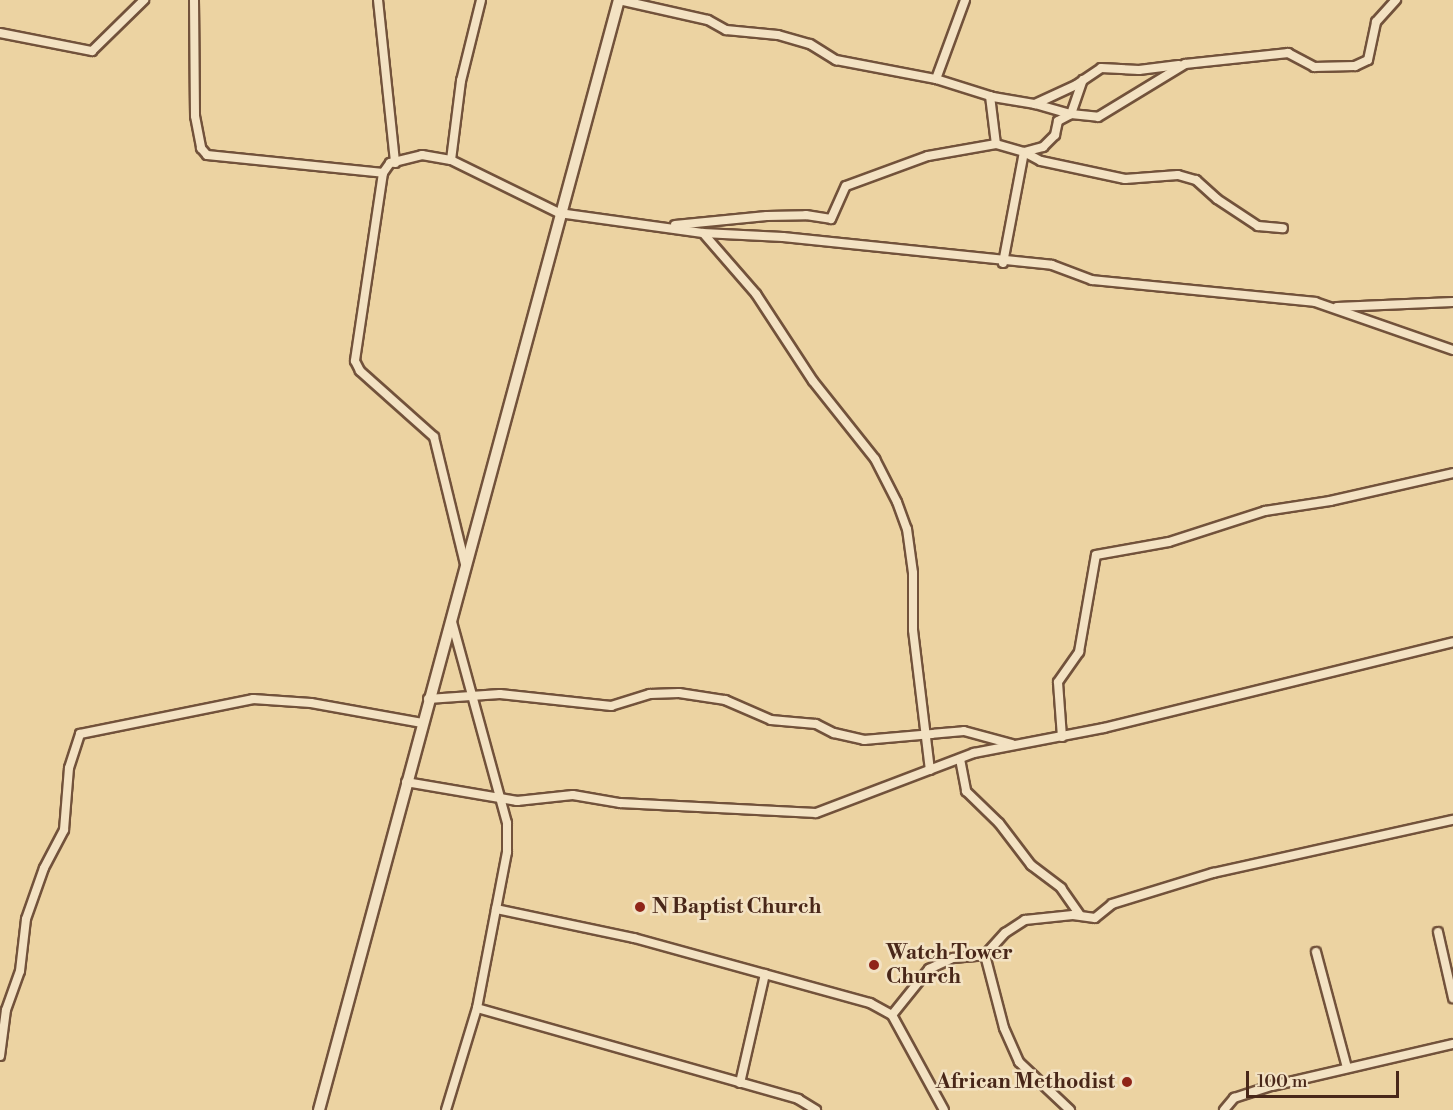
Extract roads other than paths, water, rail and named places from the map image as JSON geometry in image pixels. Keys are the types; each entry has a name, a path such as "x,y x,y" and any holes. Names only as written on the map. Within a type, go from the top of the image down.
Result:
{"street":[{"path":"0,33 92,51 144,0"},
{"path":"194,0 195,116 201,148 207,155 383,173"},
{"path":"378,0 395,163"},
{"path":"451,160 461,81 481,0"},
{"path":"319,1110 559,213 619,0 708,21 726,30 778,35 810,44 836,60 936,79 990,96 1035,104 1071,114 1098,117 1185,64"},
{"path":"936,79 965,0"},
{"path":"1035,104 1083,80 1101,68 1139,70 1288,53 1314,67 1355,66 1368,60 1376,22 1396,0"},
{"path":"1024,152 1043,147 1055,135 1058,121 1071,114 1083,80"},
{"path":"990,96 996,144"},
{"path":"666,226 767,216 831,219 846,186 928,156 996,144 1024,152 1041,160 1125,179 1178,175 1196,180 1217,199 1258,226 1283,228"},
{"path":"1003,263 1024,152"},
{"path":"465,564 434,436 360,371 355,361 383,173 395,163 422,155 451,160 559,213 666,226 703,233 870,245 1003,263 1052,265 1092,280 1315,302 1405,337 1453,350"},
{"path":"703,233 756,294 813,381 874,459 897,502 907,529 914,573 913,630 923,734 930,770"},
{"path":"1334,308 1453,302"},
{"path":"1062,737 1058,682 1079,652 1096,555 1169,542 1265,511 1330,501 1453,472"},
{"path":"446,1110 477,1008 507,852 502,800 470,696 451,617"},
{"path":"406,782 502,800 530,801 573,795 620,802 798,814 816,813 960,759 1014,745 1062,737 1453,642"},
{"path":"428,699 500,694 611,706 650,694 679,693 725,700 771,720 816,724 834,733 864,740 888,741 923,734 964,731 1014,745"},
{"path":"0,1056 6,1010 20,971 26,919 44,868 64,830 69,768 80,734 253,699 311,703 422,723"},
{"path":"960,759 966,791 999,823 1031,865 1061,888 1080,915"},
{"path":"892,1015 928,969 953,958 985,955 1005,933 1025,920 1080,915 1095,918 1112,904 1213,873 1453,820"},
{"path":"496,909 634,938 870,1003 892,1015 944,1110"},
{"path":"1438,932 1453,998"},
{"path":"1316,952 1347,1068"},
{"path":"985,955 1004,1028 1019,1062 1070,1110"},
{"path":"740,1083 765,974"},
{"path":"477,1008 798,1099 816,1110"},
{"path":"1224,1110 1234,1098 1347,1068 1453,1044"}],"place":[{"name":"N Baptist Church","path":"640,907"},
{"name":"Watch Tower Church","path":"874,965"},
{"name":"African Methodist","path":"1127,1082"}]}
